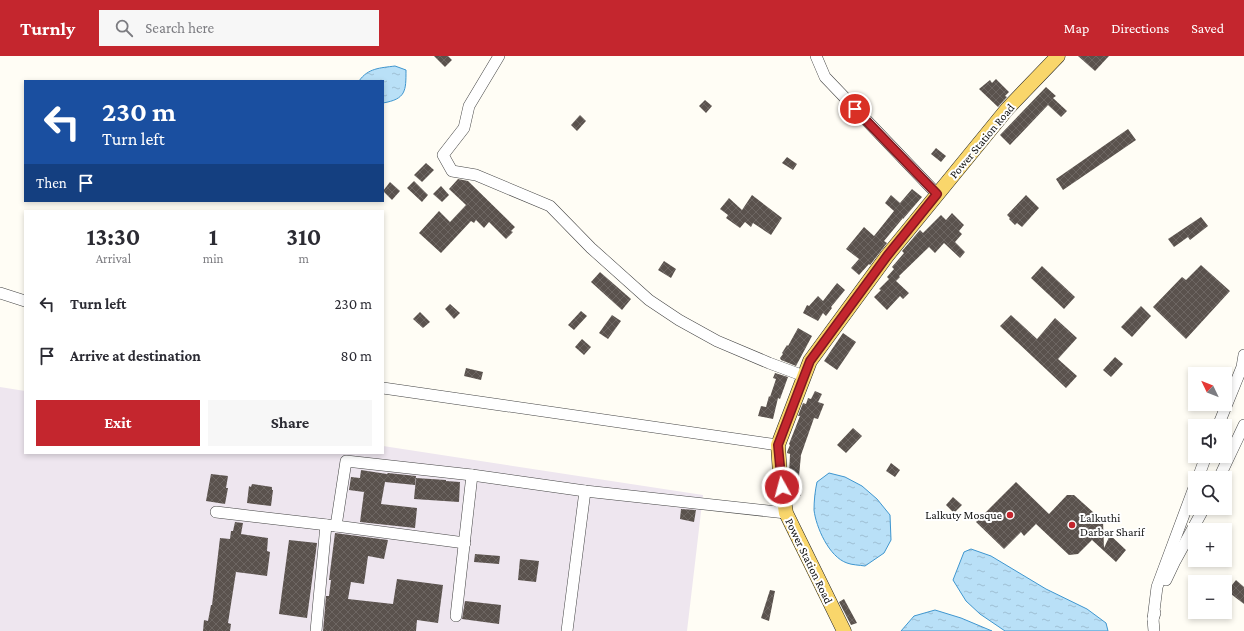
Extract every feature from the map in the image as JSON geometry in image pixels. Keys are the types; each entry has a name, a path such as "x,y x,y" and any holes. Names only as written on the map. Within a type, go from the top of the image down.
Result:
{"main road":[{"name":"Power Station Road","path":"844,631 786,513 780,474 778,445 804,376 814,354 887,256 937,194 1008,108 1058,56"}],"street":[{"path":"499,56 469,106 464,128 443,155 452,171 476,175 550,206 596,253 650,300 673,316 717,341 804,376"},
{"path":"816,56 825,77 937,194"},
{"path":"0,293 24,301"},
{"path":"1221,419 1242,367 1244,355"},
{"path":"384,388 778,445"},
{"path":"1222,471 1244,425"},
{"path":"316,631 331,525 346,461 472,475 585,491 786,513"},
{"path":"456,616 472,475"},
{"path":"567,631 585,491"},
{"path":"1154,631 1153,619 1157,587 1188,504"},
{"path":"216,512 331,525 465,543"},
{"path":"1153,619 1159,596 1175,561 1200,515"}],"shaded area":[{"path":"0,387 24,391 24,454 384,454 384,446 703,495 687,631 0,631"}],"water":[{"path":"395,66 406,70 405,89 396,99 384,103 384,80 360,80 366,73 379,68"},
{"path":"829,473 845,477 862,486 877,499 890,515 891,540 884,553 865,566 849,564 840,560 824,541 817,525 814,510 817,482"},
{"path":"971,549 991,556 1046,589 1087,609 1106,623 1108,631 1005,631 980,614 966,601 953,580 964,552"},
{"path":"935,610 961,618 992,631 901,631 914,616"}],"building":[{"path":"434,56 448,56 452,60 445,67"},
{"path":"1078,56 1109,56 1095,71"},
{"path":"996,79 1009,92 1005,96 1007,97 998,107 979,89 990,80 992,83"},
{"path":"1046,87 1056,96 1053,98 1067,111 1061,117 1048,105 1010,145 1000,135"},
{"path":"705,100 712,106 706,113 699,106"},
{"path":"580,115 586,121 577,131 571,125"},
{"path":"1128,129 1136,140 1063,190 1056,179"},
{"path":"936,148 946,156 941,162 931,154"},
{"path":"787,157 797,164 793,170 782,163"},
{"path":"426,163 434,170 422,182 414,175"},
{"path":"458,179 468,181 515,227 511,231 513,232 506,239 489,222 484,228 476,220 474,223 471,221 441,253 419,233 439,211 450,222 466,205 449,189"},
{"path":"414,181 428,195 422,202 407,188"},
{"path":"390,182 400,191 392,200 384,192"},
{"path":"441,186 449,195 442,202 433,194"},
{"path":"912,189 922,197 884,241 887,243 870,265 869,264 859,275 851,268 859,259 846,249 864,227 874,236 894,211 885,203 891,195 900,203"},
{"path":"752,195 782,218 771,235 753,223 751,227 745,222 740,228 726,218 728,215 720,209 729,198 742,210"},
{"path":"1026,195 1039,208 1022,227 1017,223 1015,225 1007,215"},
{"path":"952,213 964,225 959,231 962,234 955,242 965,252 960,258 944,243 935,253 929,247 899,276 900,277 896,281 909,293 903,299 900,296 887,310 874,297 881,290 879,289 889,279 887,277 894,269 892,267 904,253 902,251 920,230 923,233 941,215 946,220"},
{"path":"1201,217 1208,226 1190,240 1188,237 1174,247 1168,239"},
{"path":"664,261 676,269 671,278 658,270"},
{"path":"1201,265 1230,291 1186,339 1153,307 1182,277 1186,280"},
{"path":"1042,266 1075,297 1064,309 1031,278"},
{"path":"600,272 631,299 622,310 591,282"},
{"path":"837,283 845,290 831,307 832,308 826,316 823,313 818,321 803,313 807,305 809,306 818,296 823,301"},
{"path":"450,304 460,313 454,319 445,309"},
{"path":"1141,306 1151,316 1132,337 1121,327"},
{"path":"581,311 587,316 574,330 568,325"},
{"path":"420,312 430,322 423,328 413,319"},
{"path":"612,315 621,321 608,339 599,333"},
{"path":"1011,315 1037,339 1055,318 1077,338 1058,359 1077,376 1066,388 1000,326"},
{"path":"798,328 812,336 796,366 781,360 780,358"},
{"path":"843,333 856,342 837,370 824,361"},
{"path":"582,339 591,347 584,355 575,347"},
{"path":"1115,357 1123,364 1111,377 1103,370"},
{"path":"466,368 483,372 481,380 464,376"},
{"path":"775,373 788,377 780,399 778,398 773,419 758,416 761,406 766,407 769,396 770,397 776,379 773,378"},
{"path":"815,391 822,394 818,402 824,404 818,419 814,418 801,455 799,476 801,496 792,497 789,474 790,454 787,452 803,403 806,404 808,398 811,399"},
{"path":"853,428 862,436 846,453 837,445"},
{"path":"891,463 900,470 895,477 886,471"},
{"path":"361,470 416,476 415,485 385,482 381,504 417,508 415,528 360,522 364,492 349,490 351,477 360,478"},
{"path":"211,474 228,476 226,488 228,488 225,504 206,501"},
{"path":"416,478 460,482 459,502 414,499"},
{"path":"1016,482 1049,514 1067,495 1074,495 1103,521 1104,548 1110,535 1126,550 1116,562 1092,540 1078,554 1069,555 1036,524 1024,536 1021,532 1004,549 976,522"},
{"path":"252,484 272,487 271,506 247,503 249,486 251,487"},
{"path":"953,497 962,505 954,513 946,505"},
{"path":"681,509 696,510 694,522 680,519"},
{"path":"235,522 243,523 241,534 268,538 267,551 270,552 267,576 236,572 228,623 231,624 230,631 203,631 204,620 208,621 212,605 220,538 230,539 231,531 233,531"},
{"path":"335,533 388,540 384,559 368,556 364,584 351,582 348,599 393,604 397,579 443,585 438,623 417,620 416,631 323,631 326,596 329,596 331,580 329,580"},
{"path":"289,540 317,543 307,618 279,614"},
{"path":"475,554 500,556 499,564 474,562"},
{"path":"520,559 539,561 536,582 518,580"},
{"path":"1236,580 1244,587 1244,604 1232,595 1232,585"},
{"path":"770,590 775,591 769,621 761,618"},
{"path":"844,599 857,623 851,625 839,602"},
{"path":"465,601 501,605 499,624 462,619"}],"place":[{"name":"Lalkuty Mosque","path":"1010,515"},
{"name":"Lalkuthi Darbar Sharif","path":"1072,525"}],"route":[{"path":"782,487 778,445 810,361 887,256 937,194 855,109"}]}
